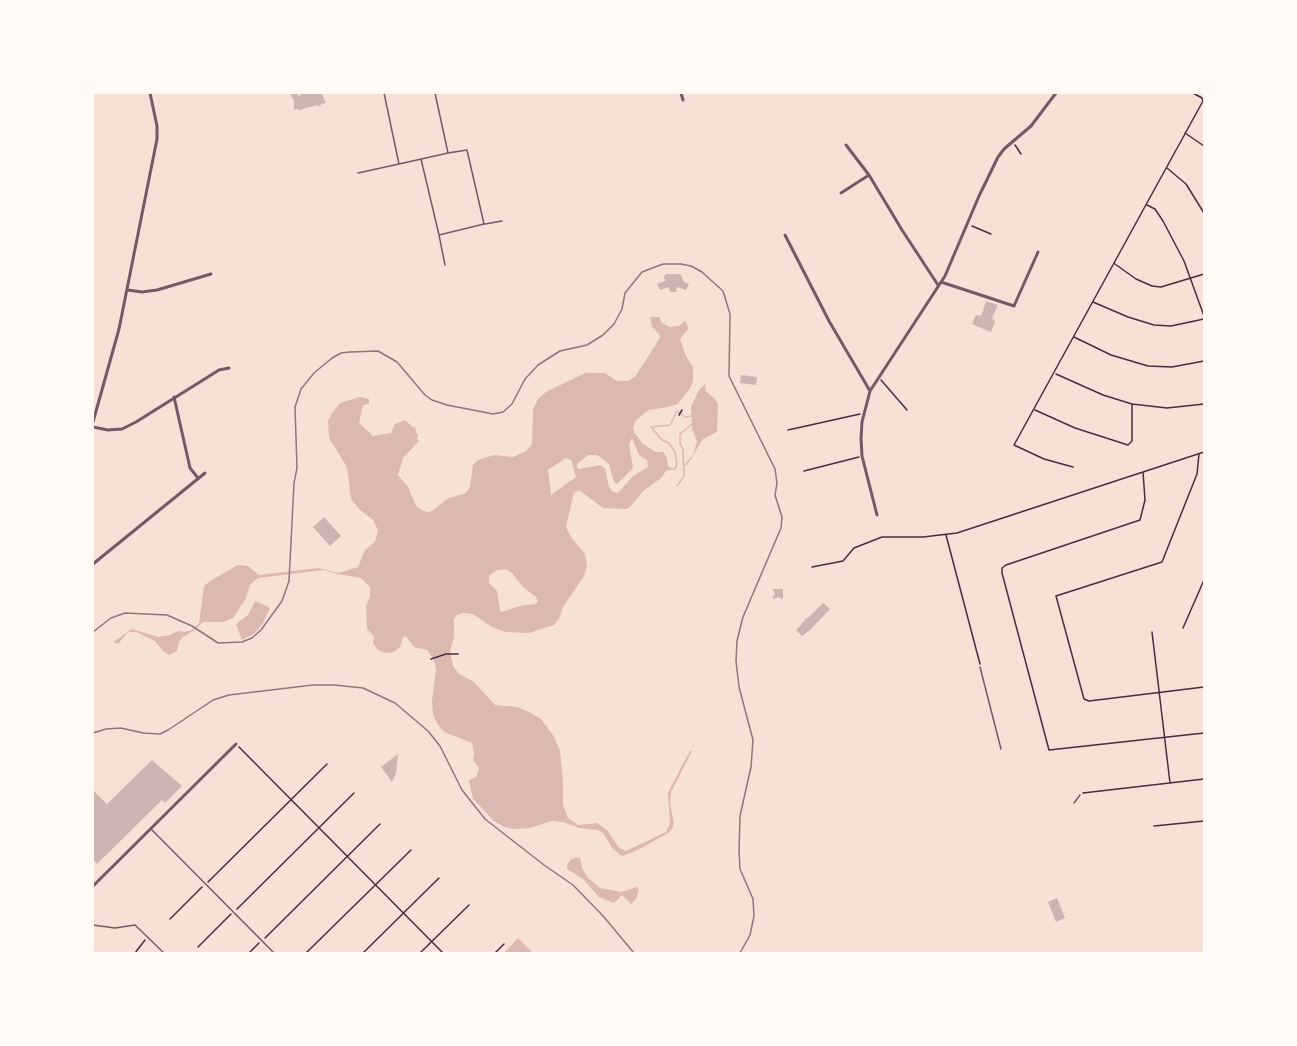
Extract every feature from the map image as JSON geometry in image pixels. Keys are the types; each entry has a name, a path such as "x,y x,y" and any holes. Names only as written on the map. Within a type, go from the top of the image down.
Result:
{"street":[{"path":"93,422 113,355 128,290 156,140 157,126 150,93"},
{"path":"681,93 683,100"},
{"path":"877,515 862,456 861,439 864,413 870,391 952,262 998,157 1031,126 1056,93"},
{"path":"846,145 869,175 902,230 940,283 1014,306 1038,252"},
{"path":"841,193 869,175"},
{"path":"785,235 829,321 870,391"},
{"path":"128,290 142,292 157,290 212,274"},
{"path":"93,427 108,430 122,429 219,370 229,368"},
{"path":"174,397 190,468 198,478"},
{"path":"93,564 204,473"},
{"path":"93,886 236,744"}],"lane":[{"path":"384,93 399,164"},
{"path":"435,93 448,153"},
{"path":"358,174 467,150 484,224"},
{"path":"422,159 445,265"},
{"path":"439,235 502,220"},
{"path":"980,667 1001,749"},
{"path":"1074,803 1080,795"},
{"path":"150,828 274,953"},
{"path":"93,925 116,928 135,925 164,953"}],"path":[{"path":"1073,467 1044,459 1014,445 1203,99 1193,93"},
{"path":"1185,133 1204,146"},
{"path":"1012,142 1021,154"},
{"path":"1167,167 1186,184 1204,213"},
{"path":"1093,302 1154,325 1171,326 1204,317 1184,261 1155,209 1146,204"},
{"path":"967,224 991,234"},
{"path":"1114,263 1136,279 1152,286 1161,287 1204,274"},
{"path":"1074,337 1111,355 1148,366 1172,367 1204,362"},
{"path":"1054,373 1103,395 1132,404 1167,408 1204,404"},
{"path":"878,377 907,410"},
{"path":"1034,409 1075,428 1128,445 1132,441 1132,404"},
{"path":"679,415 682,410"},
{"path":"788,430 864,413"},
{"path":"812,567 843,561 854,548 882,537 923,537 957,533 1204,452"},
{"path":"1199,454 1197,474 1161,562 1056,596 1084,699 1089,701 1204,687"},
{"path":"804,471 862,456"},
{"path":"1143,472 1145,500 1144,512 1140,520 1006,565 1002,568 1002,573 1049,750 1204,733"},
{"path":"946,534 980,667"},
{"path":"1183,628 1204,580"},
{"path":"1152,632 1170,783"},
{"path":"431,659 446,654 458,654"},
{"path":"236,744 443,953"},
{"path":"170,919 327,764"},
{"path":"1080,795 1087,792 1204,779"},
{"path":"198,947 354,793"},
{"path":"1154,826 1204,821"},
{"path":"249,953 380,824"},
{"path":"306,953 411,850"},
{"path":"363,953 439,878"},
{"path":"420,953 469,905"},
{"path":"135,953 148,936"},
{"path":"495,953 504,944"}],"shaded area":[{"path":"650,317 659,317 662,323 670,327 679,326 685,321 689,328 680,339 693,367 693,381 690,388 678,404 649,410 636,420 633,427 643,444 656,452 663,452 668,466 672,469 666,471 661,478 643,491 627,509 603,508 579,490 574,493 566,527 585,554 587,566 584,576 554,625 529,633 505,632 492,627 473,614 463,613 454,619 454,637 450,652 453,666 459,674 474,682 495,705 517,707 541,719 553,735 560,750 563,805 568,818 578,825 597,823 607,830 619,848 626,851 666,832 670,823 668,793 692,751 671,792 670,804 674,823 668,833 622,856 613,849 603,833 598,830 552,821 530,828 514,829 504,827 494,821 473,799 469,780 476,777 479,768 473,760 472,743 444,732 433,715 432,701 436,669 434,660 427,650 414,647 406,636 394,652 386,653 378,650 373,643 374,636 367,629 366,606 370,596 370,587 361,578 324,570 258,578 250,585 246,598 233,618 224,622 203,622 183,637 177,651 169,655 155,641 137,632 128,632 118,644 113,642 132,629 158,637 178,631 192,630 199,623 204,586 238,565 248,566 259,575 318,568 339,573 358,567 365,550 375,542 378,530 373,520 351,499 347,467 329,438 328,421 340,403 360,397 369,399 369,404 363,405 359,423 373,436 391,433 395,424 405,420 414,428 415,425 419,441 403,458 398,475 408,487 416,506 423,511 430,512 449,498 466,493 470,487 473,465 478,460 494,455 513,457 526,451 532,444 533,409 538,399 546,392 585,373 605,373 617,381 628,381 635,377 660,338 652,327","holes":["632,438 639,455 647,460 648,467 632,477 618,493 613,492 609,487 605,469 601,465 579,469 577,467 577,464 588,455 597,455 609,464 614,482 617,484 633,468 629,444","566,458 571,460 576,477 551,495 548,470","506,569 512,573 523,587 536,597 538,602 502,612 497,591 489,583 489,576 497,570"]},
{"path":"705,384 706,391 718,404 717,432 703,439 692,457 697,442 692,428 691,407 699,390"},
{"path":"255,601 270,608 255,633 242,640 236,624 248,615"},
{"path":"580,857 582,868 588,878 600,888 621,892 637,887 639,890 636,899 631,904 622,895 614,903 599,897 583,879 567,869 571,859"},
{"path":"518,938 533,953 504,953"}],"building":[{"path":"290,93 297,93 299,97 302,93 323,93 326,103 321,104 320,107 318,105 300,111 299,109 294,110 294,101"},
{"path":"667,274 682,276 683,281 689,284 686,290 677,287 676,292 670,292 669,287 660,290 657,284 665,281 664,276"},
{"path":"986,301 998,305 992,318 995,322 991,332 972,324 976,315 981,316"},
{"path":"741,375 757,377 756,385 740,383"},
{"path":"324,517 341,536 330,546 313,527"},
{"path":"773,589 783,589 783,599 779,597 773,599 775,595"},
{"path":"823,603 830,609 802,636 796,630"},
{"path":"398,754 396,773 392,782 381,767"},
{"path":"152,760 182,786 165,803 162,800 97,864 93,860 93,790 107,804"},
{"path":"1057,898 1065,918 1056,922 1048,902"}],"waterway":[{"path":"671,469 675,469 677,464 675,452 669,443 662,440 651,427 670,425 677,411 685,417 691,416"},
{"path":"677,486 684,476 680,434 692,424"},
{"path":"685,465 692,457"}],"railway":[{"path":"93,632 111,618 125,613 167,615 192,626 218,643 242,642 252,638 261,630 282,601 289,581 294,483 297,468 295,407 301,389 314,373 332,358 341,353 378,351 397,362 432,400 493,414 503,412 512,404 525,379 538,365 560,351 587,345 603,335 614,324 622,309 625,293 642,272 663,264 691,266 702,272 723,291 730,314 729,376 775,469 777,483 775,495 782,517 781,528 743,617 737,641 736,661 739,687 753,740 751,767 740,816 739,851 740,869 753,899 754,916 750,935 740,953"},
{"path":"93,733 121,728 160,734 213,700 229,695 313,685 363,688 395,703 428,731 440,746 462,790 485,819 573,885 634,953"}]}
